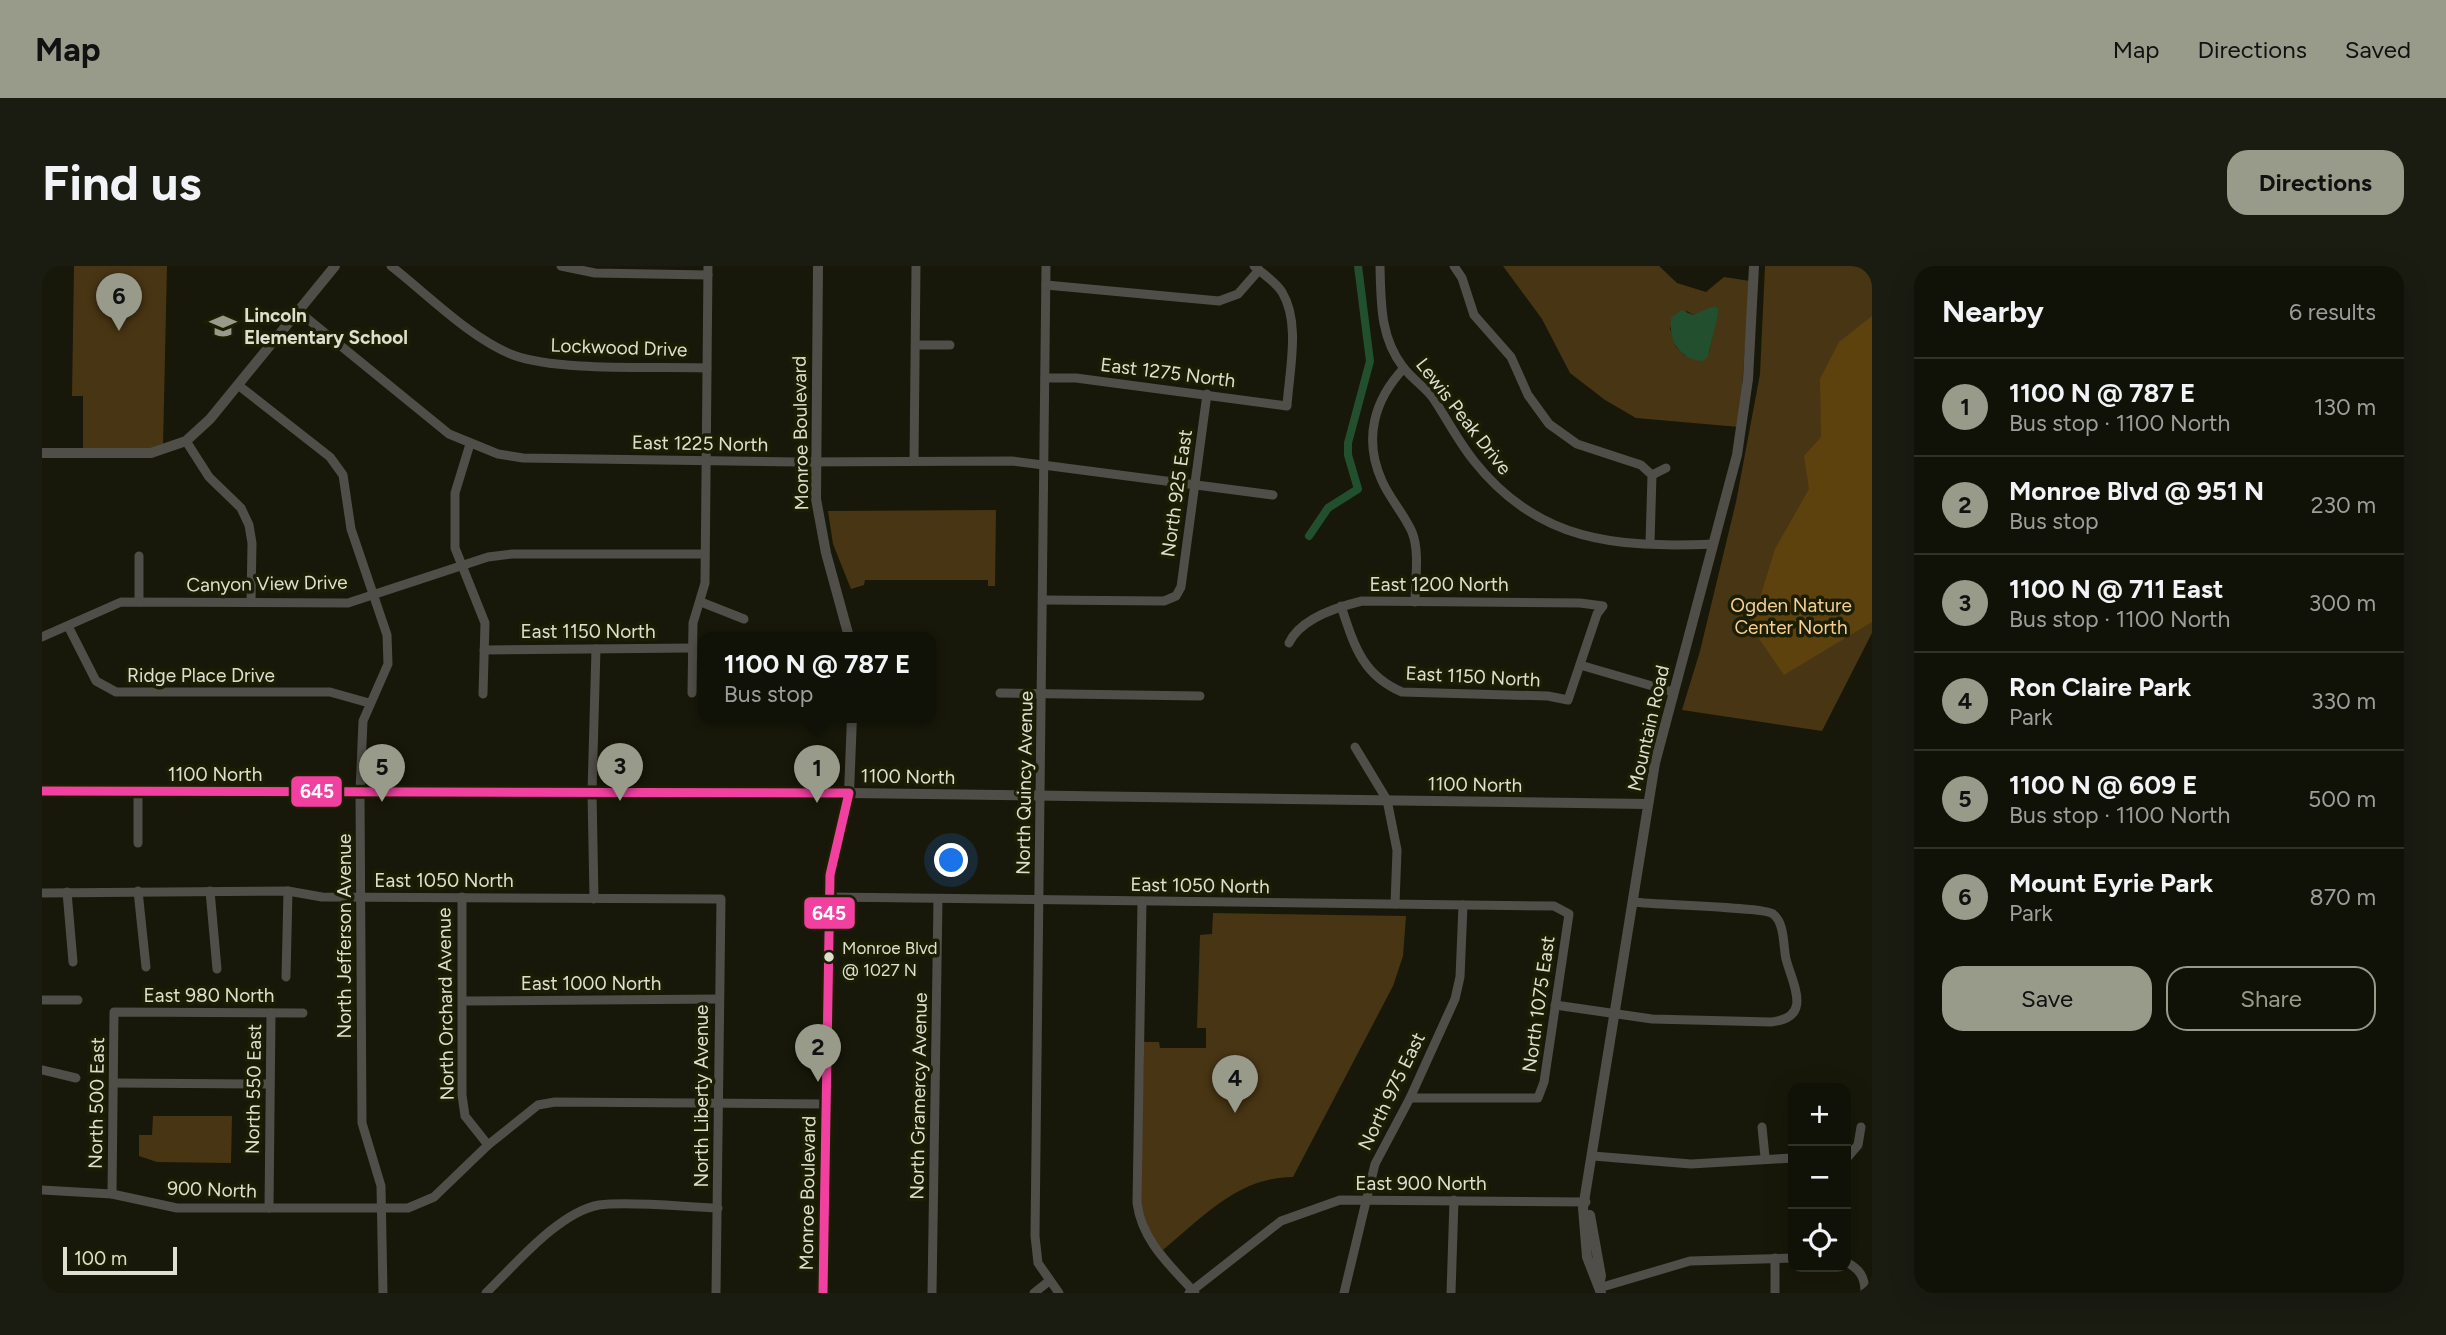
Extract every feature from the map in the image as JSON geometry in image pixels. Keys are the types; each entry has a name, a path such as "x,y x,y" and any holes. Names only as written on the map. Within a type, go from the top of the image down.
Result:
{"street":[{"path":"42,453 151,453 186,441 211,419 335,266"},
{"name":"Lockwood Drive","path":"391,266 486,341 514,355 565,364 707,368"},
{"path":"561,266 595,273 708,270 705,583 693,623 692,693"},
{"name":"Monroe Boulevard","path":"818,266 815,462 819,525 848,632"},
{"path":"914,461 916,266"},
{"name":"North Quincy Avenue","path":"1046,266 1035,1236 1038,1263 1059,1293"},
{"name":"Lewis Peak Drive","path":"1380,266 1381,314 1386,336 1404,368 1431,396 1485,474 1527,512 1563,530 1618,543 1713,544"},
{"path":"1454,266 1462,278 1474,315 1511,357 1528,395 1549,424 1577,444 1641,465 1652,475 1650,543"},
{"name":"Mountain Road","path":"1600,1291 1601,1276 1586,1202 1648,804 1673,692 1743,421 1754,266"},
{"path":"1046,285 1219,301 1238,294 1256,268"},
{"name":"East 1275 North","path":"1045,378 1076,378 1287,406 1292,327 1288,305 1281,290 1256,268"},
{"name":"East 1225 North","path":"298,311 449,433 470,444 523,458 1042,463 1273,495"},
{"path":"916,345 950,345"},
{"path":"1404,368 1384,389 1373,428 1373,443 1382,482 1412,533 1415,602"},
{"name":"North Jefferson Avenue","path":"238,385 330,457 343,475 351,529 374,595 389,650 383,680 369,704 361,736 360,792 362,1123 380,1186 383,1293"},
{"name":"North 925 East","path":"1044,600 1164,601 1176,596 1181,587 1207,394"},
{"path":"186,441 209,477 241,508 248,525 252,543 251,602"},
{"path":"470,444 455,494 455,548 485,623 483,694"},
{"path":"1652,475 1666,468"},
{"name":"Canyon View Drive","path":"42,637 110,606 139,602 348,603 488,557 512,554 704,554"},
{"path":"139,556 139,602"},
{"name":"East 1200 North","path":"1289,643 1294,631 1341,606 1362,601 1580,603 1603,606 1597,614 1580,665"},
{"path":"701,602 744,619"},
{"name":"East 1150 North","path":"1341,606 1363,663 1387,686 1402,692 1548,696 1568,700 1580,665"},
{"name":"Ridge Place Drive","path":"68,626 96,681 116,692 330,692 369,704"},
{"name":"East 1150 North","path":"484,650 692,648"},
{"path":"594,899 592,792 596,649"},
{"path":"1580,665 1673,692"},
{"path":"1000,693 1200,696"},
{"name":"Monroe Boulevard","path":"823,1293 830,875 849,793 852,723"},
{"path":"1355,747 1387,800 1396,850 1395,904"},
{"name":"1100 North","path":"42,791 849,793 1648,804"},
{"path":"138,792 138,843"},
{"path":"138,891 146,967"},
{"path":"210,891 218,969"},
{"path":"286,977 288,891"},
{"name":"East 1050 North","path":"42,893 288,891 322,897 721,899"},
{"path":"67,892 73,962"},
{"name":"North Orchard Avenue","path":"462,897 465,1115 488,1145"},
{"name":"East 1050 North","path":"829,897 1554,906 1569,914"},
{"name":"North Liberty Avenue","path":"716,1293 721,899"},
{"name":"North Gramercy Avenue","path":"932,1293 938,899"},
{"path":"1142,901 1137,1203 1139,1220 1147,1238 1192,1292"},
{"path":"1555,1005 1652,1019 1778,1021 1790,1014 1797,1003 1797,990 1787,963 1782,928 1774,914 1761,909 1680,907 1634,902"},
{"name":"North 975 East","path":"1344,1293 1375,1164 1410,1098 1455,999 1460,978 1463,905"},
{"name":"North 1075 East","path":"1410,1098 1538,1098 1544,1082 1569,914"},
{"name":"East 1000 North","path":"464,1001 719,999"},
{"path":"42,1000 78,1000"},
{"name":"East 980 North","path":"114,1012 303,1013"},
{"name":"North 500 East","path":"112,1194 114,1012"},
{"name":"North 550 East","path":"269,1208 271,1013"},
{"path":"42,1070 76,1078"},
{"path":"114,1083 270,1084"},
{"name":"900 North","path":"42,1190 112,1194 177,1208 408,1208 434,1197 488,1145 538,1105 555,1102 718,1102"},
{"path":"718,1102 826,1104"},
{"path":"1762,1127 1765,1157"},
{"path":"1851,1153 1858,1145 1861,1127"},
{"path":"1593,1156 1691,1164 1723,1164 1765,1157 1788,1158"},
{"name":"East 900 North","path":"1192,1292 1281,1221 1340,1200 1586,1202"},
{"path":"1451,1293 1454,1200"},
{"path":"486,1293 552,1230 575,1214 599,1205 718,1208"},
{"path":"1775,1258 1775,1293"},
{"path":"1600,1291 1690,1261 1788,1258"},
{"path":"1851,1265 1857,1268 1865,1282 1865,1293"},
{"path":"1034,1293 1049,1281"}],"green space":[{"path":"74,266 167,266 163,446 149,450 83,450 83,396 72,396"},
{"path":"1503,266 1659,266 1677,283 1706,292 1724,277 1750,281 1739,427 1636,418 1605,400 1570,373 1542,319","holes":["1719,309 1709,352 1685,356 1676,347 1670,328 1687,311 1693,315"]},
{"name":"Ogden Nature Center North","path":"1765,266 1872,266 1872,633 1822,731 1682,710 1700,651 1736,502 1760,374"},
{"path":"1872,316 1872,622 1784,675 1751,627 1775,549 1809,489 1804,456 1821,437 1820,379 1839,342"},
{"path":"996,510 995,586 988,586 988,580 865,580 864,585 851,589 833,544 828,511"},
{"path":"1213,913 1406,916 1403,956 1393,986 1293,1177 1273,1179 1238,1191 1207,1212 1163,1250 1151,1236 1140,1204 1144,1042 1159,1042 1160,1048 1206,1048 1206,1028 1197,1028 1200,935 1212,934"},
{"path":"153,1116 232,1116 231,1163 157,1162 139,1156 139,1135 152,1135"}],"shaded area":[{"path":"1714,306 1719,309 1708,356 1703,361 1687,357 1681,353 1674,341 1671,318 1681,310 1693,315"}],"waterway":[{"path":"1309,536 1328,508 1358,489 1348,455 1348,443 1370,361 1358,266"}],"transit line":[{"name":"645","path":"42,791 849,793 830,875 823,1293"}],"place":[{"name":"Lincoln Elementary School","path":"223,326"},
{"name":"Mount Eyrie Park","path":"119,331"},
{"name":"1100 N @ 711 East","path":"620,801"},
{"name":"1100 N @ 609 E","path":"382,802"},
{"name":"1100 N @ 787 E","path":"817,803"},
{"name":"Monroe Blvd @ 1027 N","path":"829,957"},
{"name":"Monroe Blvd @ 951 N","path":"818,1082"},
{"name":"Ron Claire Park","path":"1235,1113"}]}
